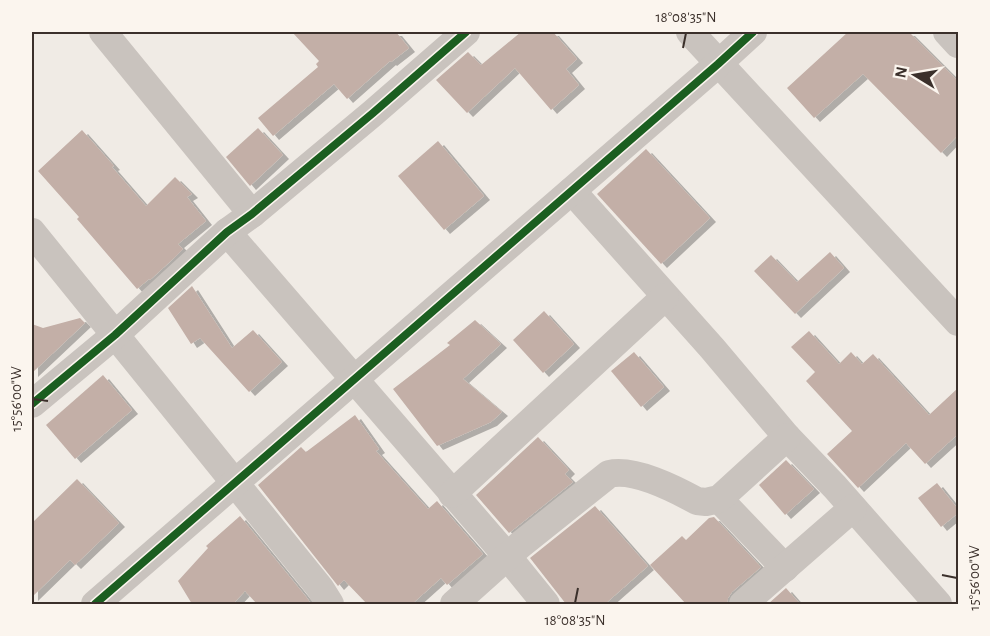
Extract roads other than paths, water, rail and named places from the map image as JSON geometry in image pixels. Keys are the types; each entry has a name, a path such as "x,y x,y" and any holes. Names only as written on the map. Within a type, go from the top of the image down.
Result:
{"street":[{"path":"103,32 252,214"},
{"path":"690,32 958,322"},
{"path":"95,604 753,32"},
{"path":"947,32 958,44"},
{"path":"32,404 115,335 227,232 252,214 451,36"},
{"path":"572,191 712,348 787,437 938,604"},
{"path":"32,232 320,588 330,604"},
{"path":"227,232 546,604"},
{"path":"452,494 665,297"},
{"path":"454,604 507,556 609,474 621,471 634,474 697,501 706,502 719,499 787,437"},
{"path":"719,499 785,568"},
{"path":"743,604 853,508"}]}
